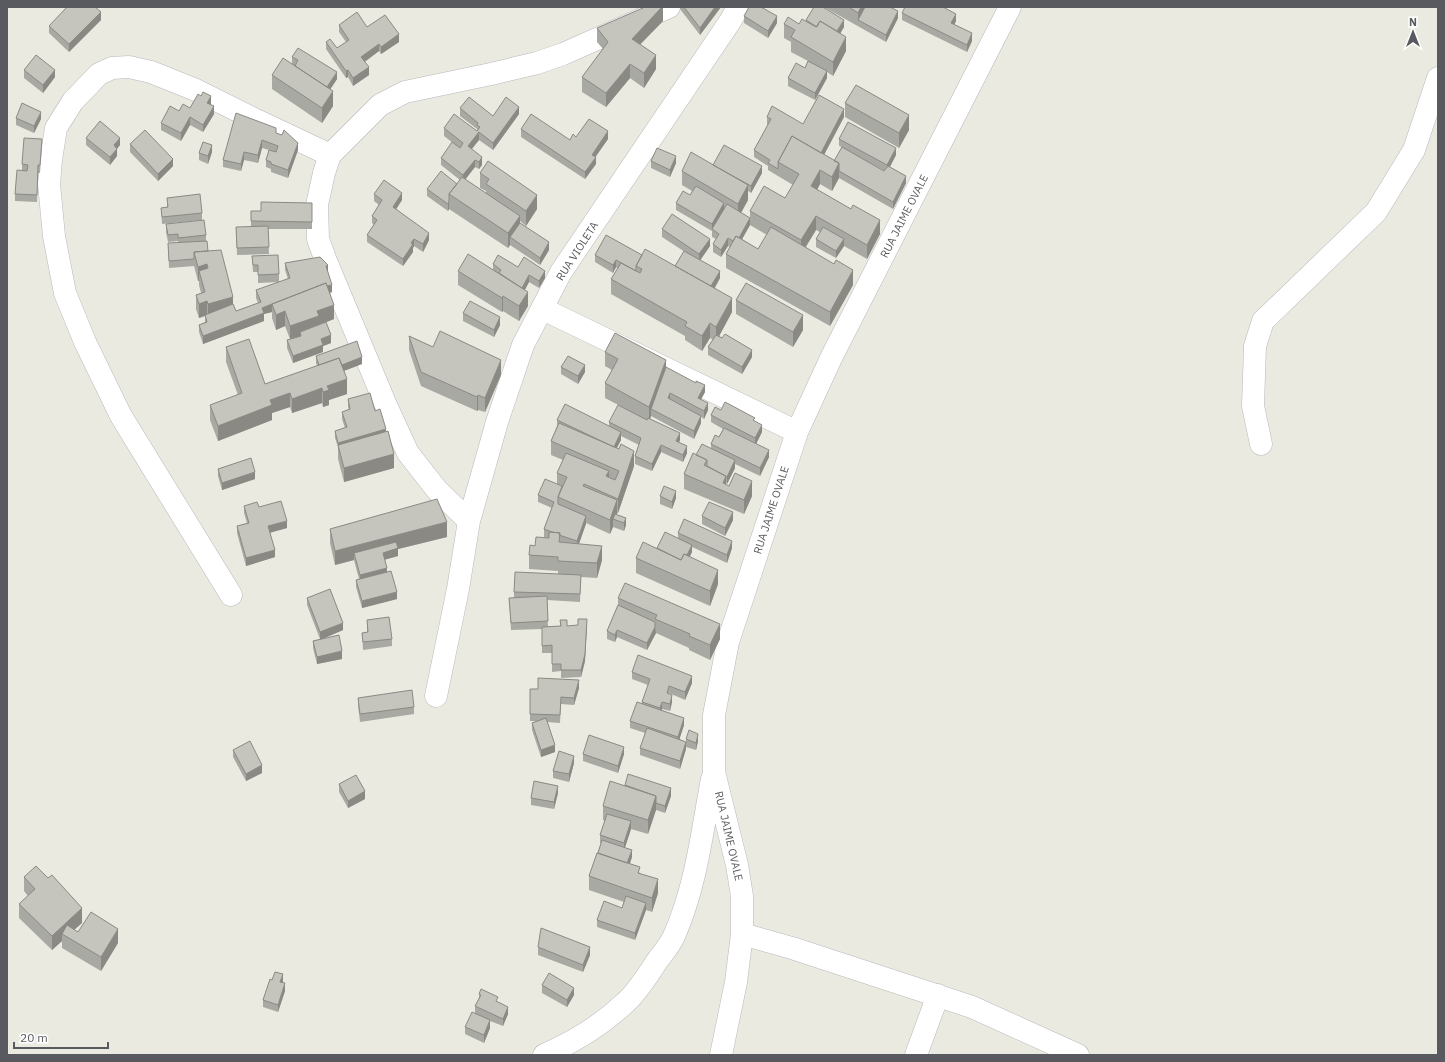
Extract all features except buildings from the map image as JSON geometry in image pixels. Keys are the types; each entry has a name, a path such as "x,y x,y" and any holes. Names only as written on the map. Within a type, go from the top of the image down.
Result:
{"street":[{"path":"469,521 436,490 408,453 385,403 326,261 318,239 317,205 324,173 330,155 380,105 405,92 537,63 563,54 669,7"},
{"name":"RUA VIOLETA","path":"436,696 458,589 469,521 497,422 524,345 561,272 731,20 738,7"},
{"name":"RUA JAIME OVALE","path":"721,1055 736,982 742,934 742,896 737,865 714,772 714,715 728,642 797,432 832,356 1010,7"},
{"path":"231,596 121,416 85,342 65,292 54,236 49,184 56,128 73,101 99,74 112,68 129,67 151,72 196,90 258,122 330,155"},
{"path":"1261,444 1253,406 1255,346 1263,321 1376,212 1414,150 1438,78"},
{"path":"543,309 797,432"},
{"path":"544,1055 562,1048 597,1026 627,1002 674,938 690,893 714,772"},
{"path":"742,934 792,948 972,1007 1078,1055"},
{"path":"916,1055 938,995"}]}
